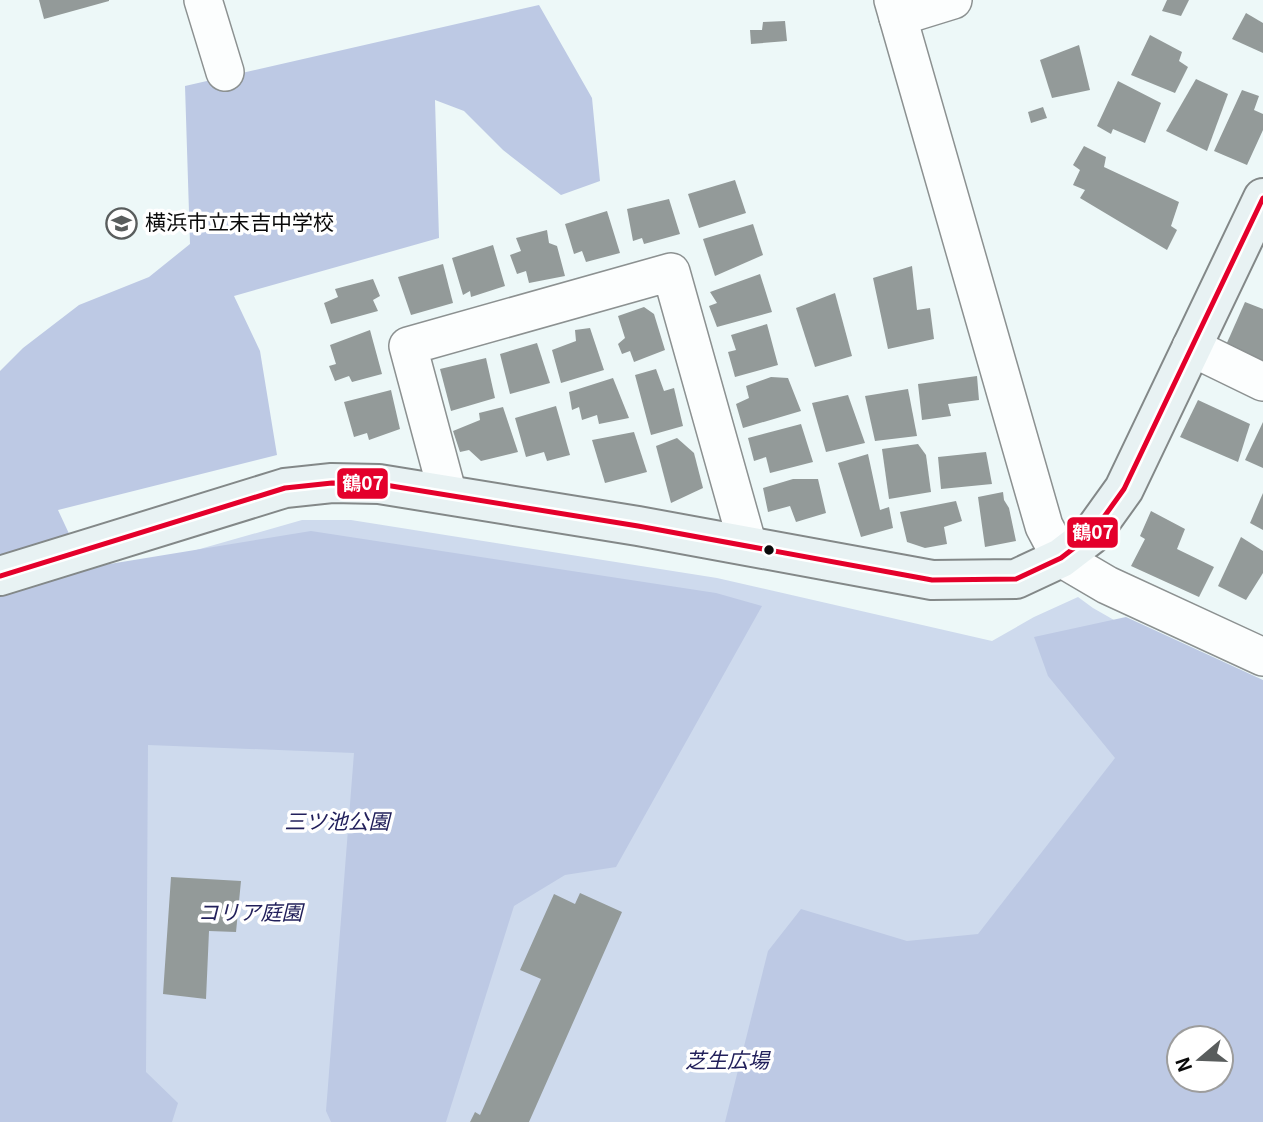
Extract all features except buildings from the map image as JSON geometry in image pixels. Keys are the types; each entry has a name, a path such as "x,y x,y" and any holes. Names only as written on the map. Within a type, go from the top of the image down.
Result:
{"street":[{"path":"203,0 225,72"},
{"path":"953,0 896,9 1044,526 1061,558 1107,585 1263,657"},
{"path":"0,576 285,488 331,483 379,484 449,495 932,580 1016,579 1061,558 1091,535 1124,489 1263,198"},
{"path":"449,495 408,346 671,272 748,546"},
{"path":"1191,347 1263,382"}],"green space":[{"name":"三ツ池公園","path":"302,520 351,520 717,578 992,641 1034,617 1078,597 1121,624 1263,1122 0,1122 0,606"}],"shaded area":[{"path":"539,5 592,98 600,181 561,195 503,150 464,111 435,100 439,238 234,296 260,351 277,455 58,510 85,568 311,531 716,593 762,606 616,867 565,875 514,906 446,1122 331,1122 326,1111 354,753 148,745 146,1072 178,1103 172,1122 0,1122 0,371 23,348 79,305 149,277 190,244 185,86"},
{"path":"1126,617 1263,680 1263,1122 725,1122 768,951 801,909 907,941 978,934 1115,758 1048,676 1034,637"}],"transit line":[{"name":"鶴07","path":"0,576 285,488 332,483 379,484 638,526 932,580 1016,579 1061,558 1091,535 1124,489 1263,198"}],"place":[{"name":"横浜市立末吉中学校","path":"122,223"}],"park label":[{"name":"コリア庭園","path":"250,913"},
{"name":"芝生広場","path":"727,1061"}]}
